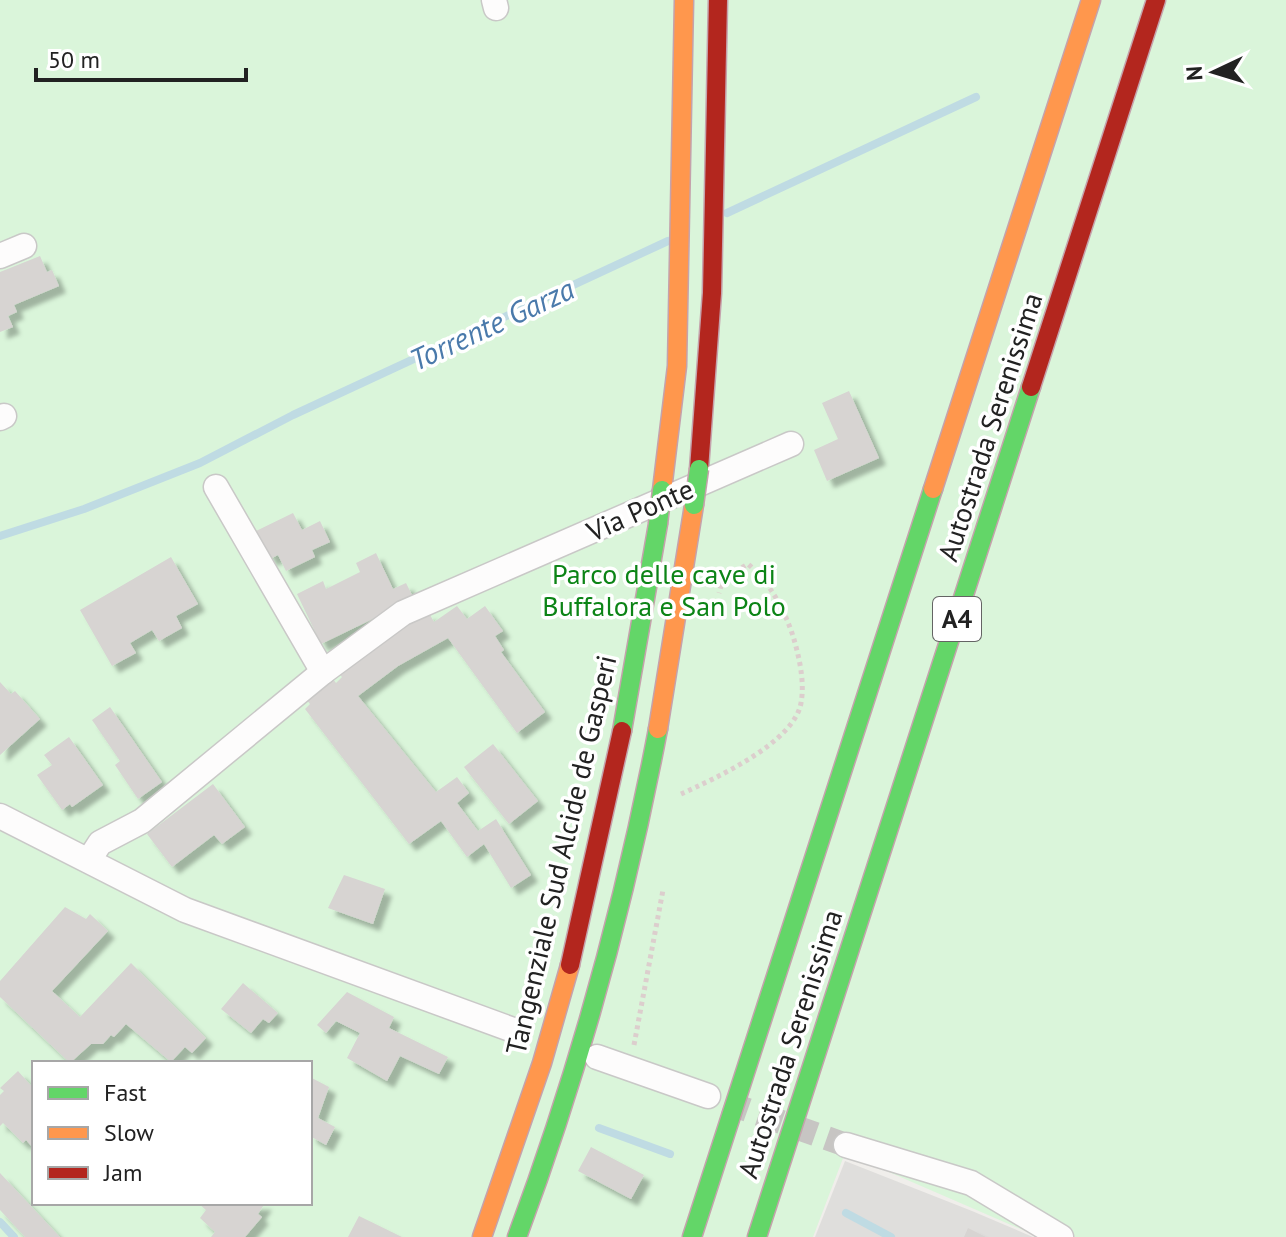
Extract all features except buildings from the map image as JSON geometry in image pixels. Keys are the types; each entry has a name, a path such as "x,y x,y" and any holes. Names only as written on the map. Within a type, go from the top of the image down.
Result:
{"highway":[{"name":"Tangenziale Sud Alcide de Gasperi","path":"482,1237 526,1116 560,1000 607,803 640,639 677,366 684,0"},
{"path":"517,1237 588,1024 636,837 675,642 710,371 715,281 718,0"},
{"name":"Autostrada Serenissima","path":"692,1237 1091,0"},
{"name":"Autostrada Serenissima","path":"757,1237 1156,0"}],"street":[{"path":"0,256 24,246"},
{"name":"Via Ponte","path":"89,860 100,843 142,821 323,672 403,613 791,444"},
{"path":"216,487 323,672"},
{"path":"0,816 185,910 513,1030"},
{"path":"597,1057 708,1096"},
{"path":"846,1145 971,1183 1061,1237"}],"path":[{"path":"681,794 722,776 773,744 801,705 800,660 787,617 763,577 748,564 723,579 715,604"},
{"path":"678,808 683,779"},
{"path":"629,1066 665,880"}],"shaded area":[{"path":"845,1161 972,1211 1033,1237 815,1237"}],"green space":[{"name":"Parco delle cave di Buffalora e San Polo","path":"0,0 1286,0 1286,1237 1039,1237 845,1153 813,1237 0,1237"}],"waterway":[{"name":"Torrente Garza","path":"727,213 976,97"},
{"name":"Torrente Garza","path":"0,536 84,509 200,463 293,415 668,241"},
{"path":"599,1128 670,1154"},
{"path":"846,1213 891,1237"},
{"path":"0,1222 14,1237"}],"tunnel":[{"path":"725,1102 846,1145"}],"traffic: fast":[{"path":"757,1237 1031,387"},
{"path":"694,505 699,469"},
{"path":"692,1237 933,489"},
{"path":"658,524 662,490"},
{"path":"622,731 658,524"},
{"path":"517,1237 561,1112 598,986 631,858 658,729"}],"traffic: slow":[{"path":"662,490 677,366 684,0"},
{"path":"933,489 1091,0"},
{"path":"658,729 694,505"},
{"path":"482,1237 542,1063 570,965"}],"traffic: jam":[{"path":"699,469 712,293 718,0"},
{"path":"1031,387 1156,0"},
{"path":"570,965 622,731"}]}
